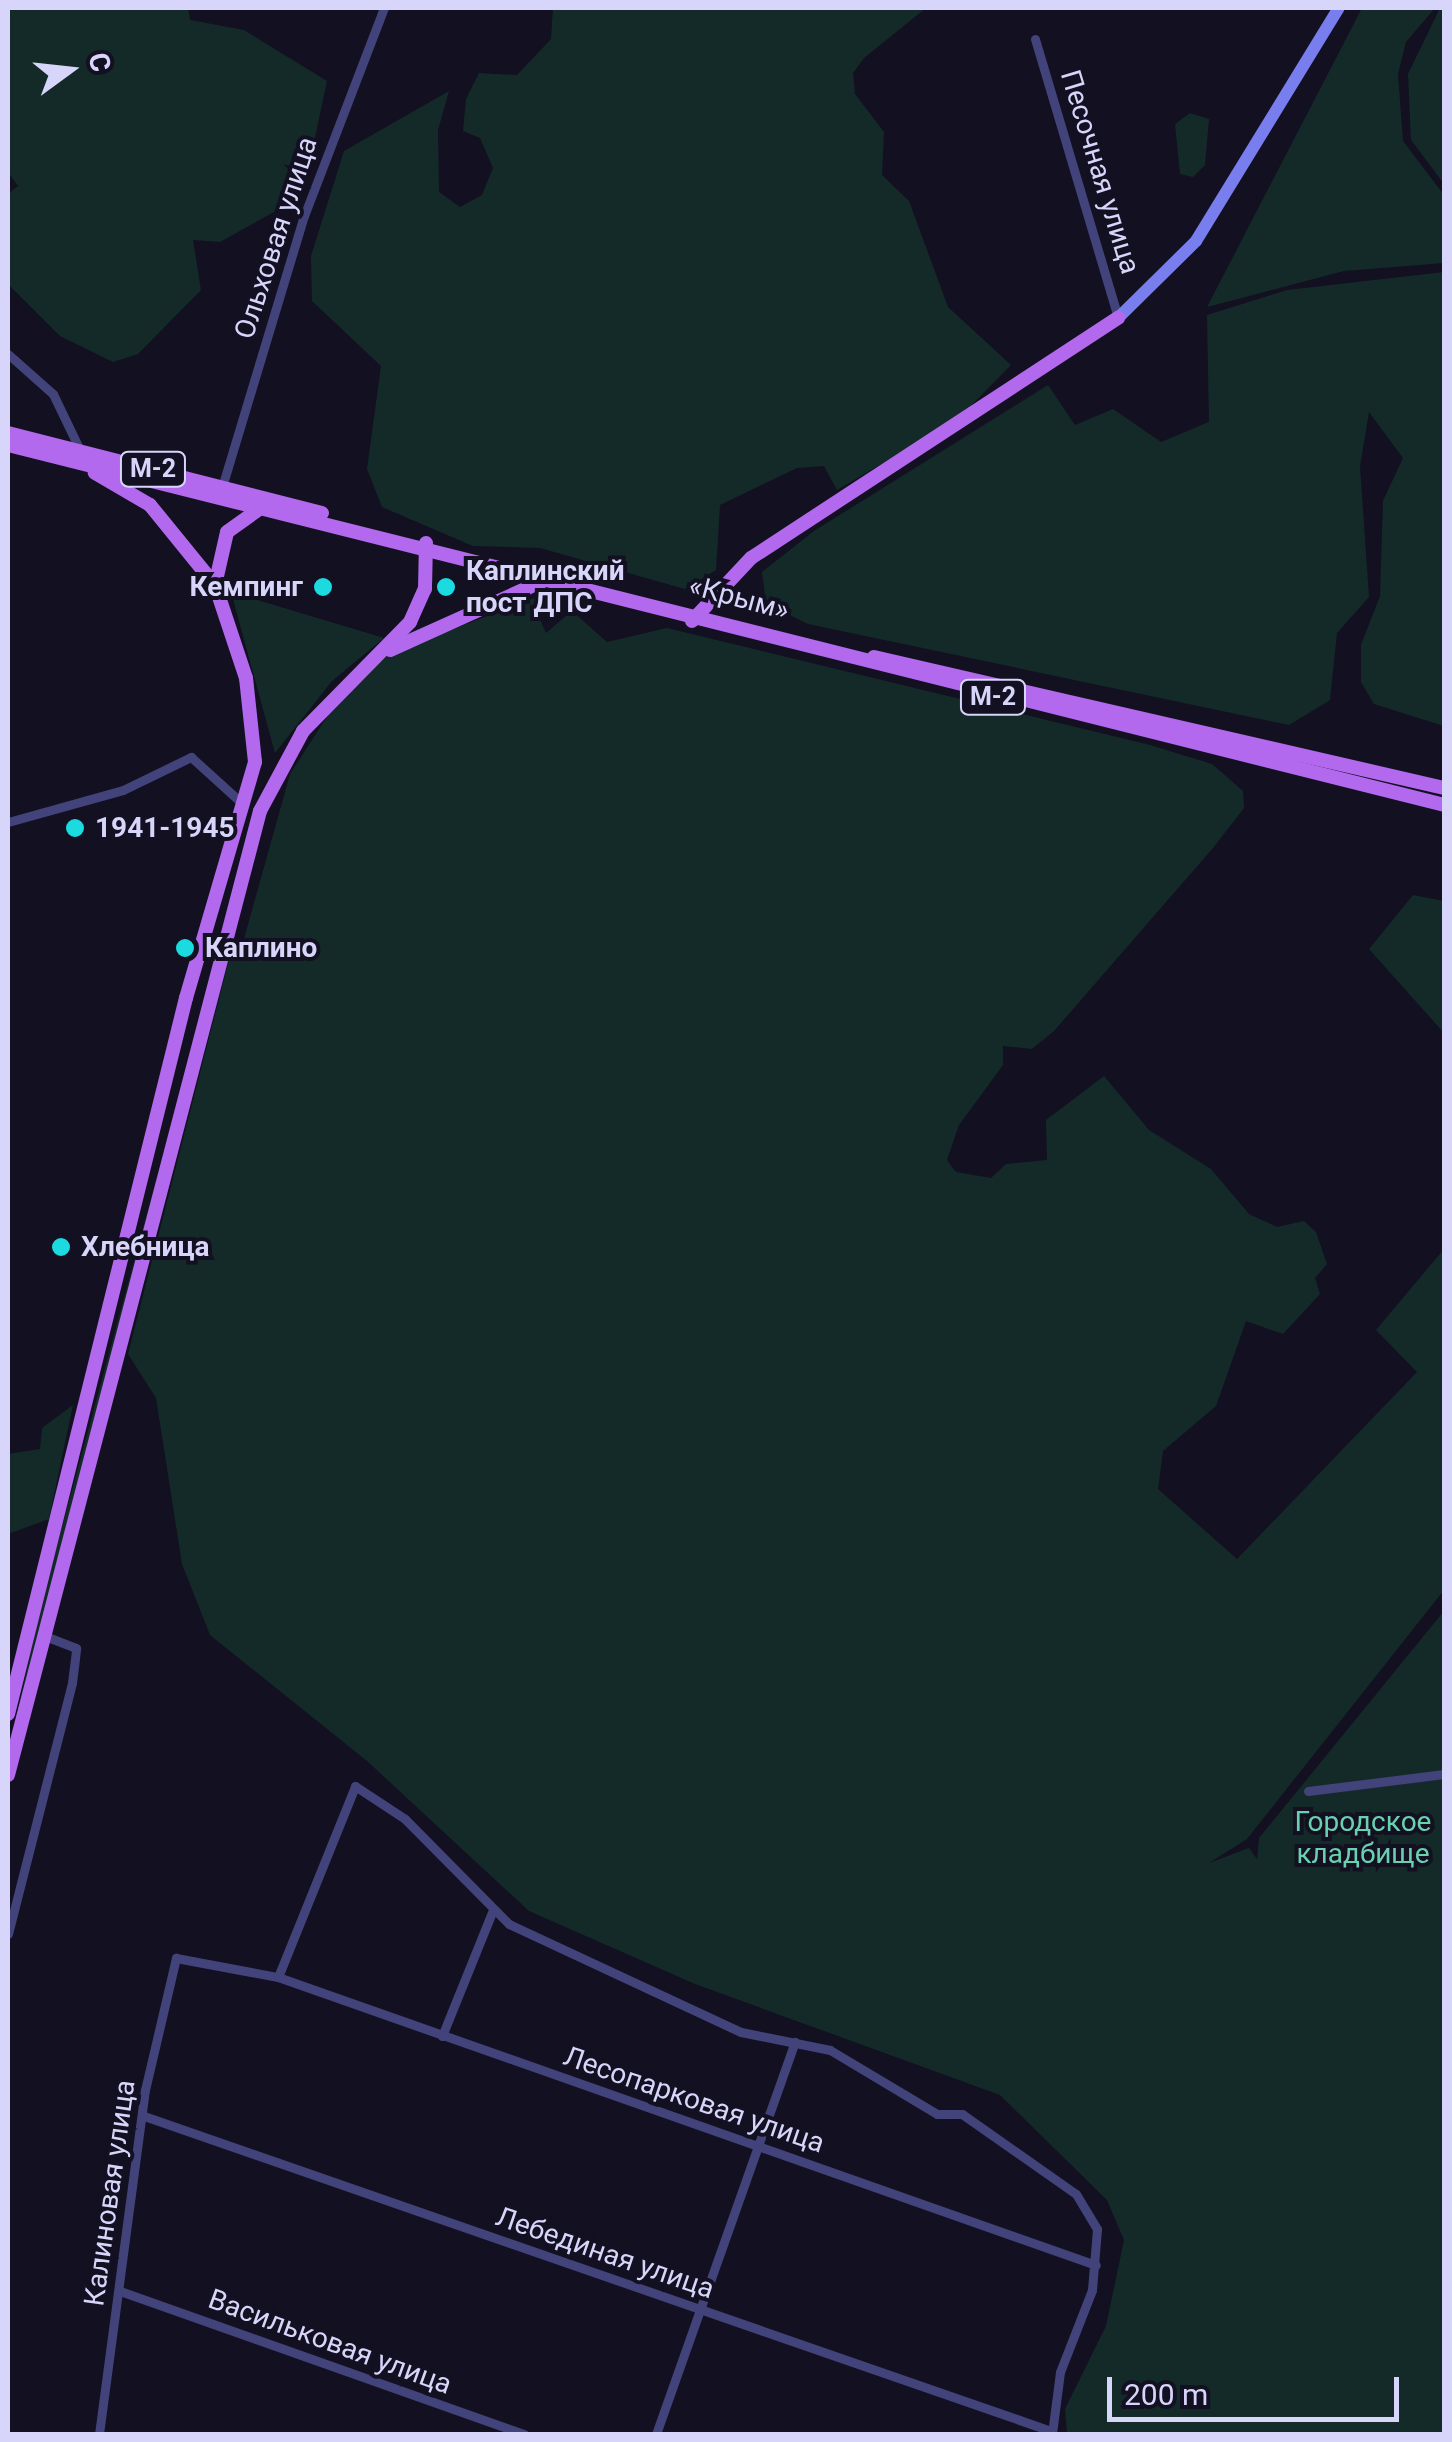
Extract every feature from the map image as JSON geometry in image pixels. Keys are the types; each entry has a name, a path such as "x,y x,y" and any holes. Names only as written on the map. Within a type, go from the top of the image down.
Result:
{"main road":[{"path":"693,617 792,530 1118,318 1196,241 1339,8"},
{"name":"«Крым»","path":"8,433 281,502 543,581 1444,805"},
{"name":"М-2","path":"8,444 262,507"},
{"path":"8,1775 161,1154 186,998 244,805 252,715 216,585 150,505 48,454"},
{"path":"216,585 227,532 262,507 281,502"},
{"name":"«Крым»","path":"262,507 693,617 1444,788"},
{"path":"8,1714 161,1154 260,811 303,731 410,622 426,546"},
{"path":"376,657 543,581"},
{"path":"244,805 260,811"}],"street":[{"name":"Ольховая улица","path":"222,487 304,216 383,8"},
{"name":"Песочная улица","path":"1035,40 1118,318"},
{"path":"8,354 53,394 80,450"},
{"path":"8,809 10,821 123,790 191,757 244,805"},
{"path":"8,1934 72,1683 76,1648 44,1636"},
{"path":"1308,1792 1444,1774"},
{"path":"278,1977 355,1786 446,1855 492,1912 740,2032 796,2042 865,2067 938,2114 962,2114 1076,2194 1097,2229 1096,2265 1052,2433"},
{"path":"442,2036 492,1912"},
{"name":"Лесопарковая улица","path":"176,1958 278,1977 1096,2265"},
{"name":"Калиновая улица","path":"99,2434 144,2116 176,1958"},
{"path":"656,2434 796,2042"},
{"name":"Лебединая улица","path":"144,2116 1052,2433"},
{"name":"Васильковая улица","path":"120,2291 524,2434"}],"green space":[{"path":"8,8 188,8 190,20 244,30 327,81 306,180 274,212 220,242 193,240 201,290 138,354 113,362 60,336 8,284 8,194 18,186 8,172"},
{"path":"553,8 926,8 864,58 853,73 855,94 884,132 882,175 909,201 948,307 1011,365 958,419 837,490 824,466 797,468 720,505 716,570 685,589 540,548 473,546 382,507 367,469 381,366 312,301 311,256 344,151 449,91 438,130 439,192 460,207 482,195 493,168 480,138 463,131 466,99 479,73 517,75 551,39"},
{"path":"1362,8 1435,8 1406,42 1398,74 1403,141 1444,195 1444,263 1344,271 1207,307"},
{"path":"1440,8 1444,8 1444,184 1411,140 1408,74"},
{"path":"1190,113 1209,119 1205,165 1193,177 1180,174 1175,124"},
{"path":"1444,272 1444,726 1374,704 1361,682 1361,645 1380,596 1383,501 1403,458 1369,412 1360,466 1369,597 1337,633 1330,700 1289,725 808,624 766,603 762,572 814,531 1048,385 1075,425 1113,409 1161,442 1209,422 1207,315 1287,290"},
{"path":"231,592 384,638 332,681 275,753"},
{"name":"Городское кладбище","path":"537,597 547,606 538,615 546,633 572,611 607,642 667,628 1150,745 1212,764 1243,791 1244,808 1213,848 1054,1031 1032,1049 1003,1046 1003,1065 959,1125 947,1160 956,1172 991,1178 1006,1164 1047,1160 1046,1120 1104,1076 1149,1130 1211,1169 1249,1214 1277,1227 1304,1221 1316,1232 1327,1264 1315,1278 1320,1294 1283,1334 1246,1321 1216,1406 1163,1451 1158,1489 1237,1559 1417,1372 1376,1330 1444,1249 1444,1590 1247,1839 1209,1863 1249,1848 1257,1859 1259,1838 1444,1611 1444,2434 1067,2434 1065,2409 1106,2326 1124,2240 1107,2200 1000,2095 695,1984 529,1911 367,1761 210,1635 182,1564 156,1398 128,1354 230,956 242,946 290,774 343,692 391,653"},
{"path":"1413,895 1444,901 1444,1033 1369,949"},
{"path":"158,1173 145,1233 8,1754 44,1593"},
{"path":"73,1405 49,1519 8,1534 8,1454 40,1449 42,1428"}],"place":[{"name":"Кемпинг","path":"323,587"},
{"name":"Каплинский пост ДПС","path":"446,587"},
{"name":"1941-1945","path":"75,828"},
{"name":"Каплино","path":"185,948"},
{"name":"Хлебница","path":"61,1247"}]}
